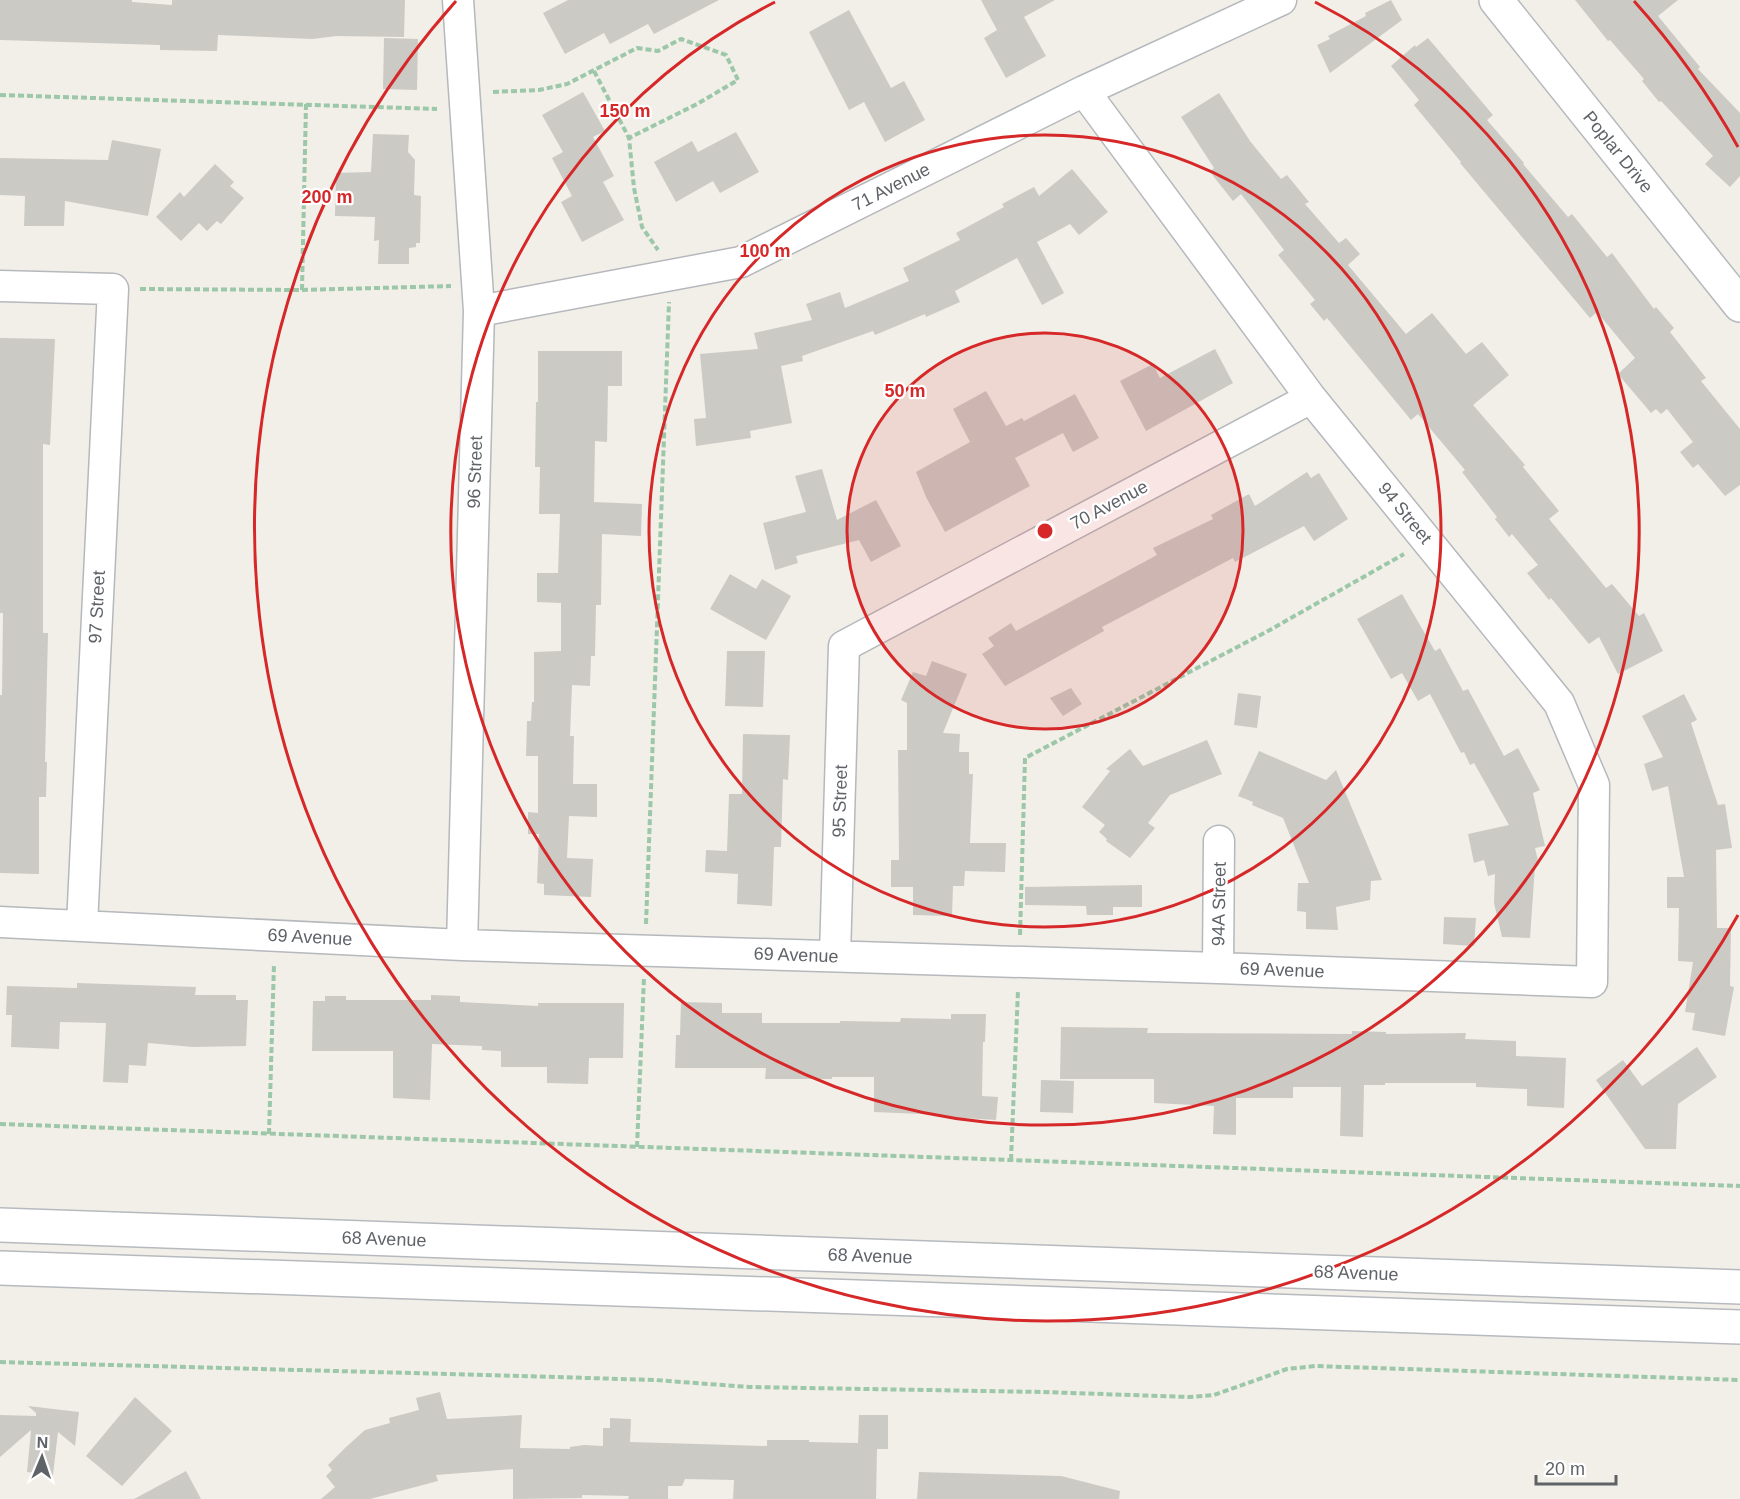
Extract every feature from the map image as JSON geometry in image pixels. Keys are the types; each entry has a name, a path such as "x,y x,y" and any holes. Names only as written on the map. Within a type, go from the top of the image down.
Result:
{"main road":[{"name":"Poplar Drive","path":"1496,0 1740,305"},
{"name":"68 Avenue","path":"0,1225 1740,1287"},
{"path":"0,1268 1740,1327"}],"street":[{"name":"96 Street","path":"458,0 479,298 462,945"},
{"name":"71 Avenue","path":"479,298 670,275 741,262 1084,91 1281,0"},
{"name":"94 Street","path":"1084,91 1311,398 1559,703 1594,785 1592,982"},
{"path":"0,286 113,289"},
{"name":"97 Street","path":"82,925 113,289"},
{"name":"70 Avenue","path":"844,646 1311,398"},
{"name":"95 Street","path":"835,956 844,646"},
{"name":"94A Street","path":"1218,968 1219,841"},
{"name":"69 Avenue","path":"0,922 462,945 1592,982"}],"path":[{"path":"0,95 466,110 491,92 538,90 567,84 638,48 658,51 681,39 726,55 738,80 698,104 629,138"},
{"path":"594,71 629,138 634,188 642,227 664,259 670,275 637,1147"},
{"path":"302,290 306,104"},
{"path":"113,289 302,290 479,298"},
{"path":"1011,1160 1025,758 1268,631 1427,541"},
{"path":"269,1134 275,935"},
{"path":"0,1124 1740,1186"},
{"path":"0,1362 655,1380 749,1387 1188,1397 1214,1395 1287,1369 1315,1366 1740,1380"}],"building":[{"path":"0,0 132,0 132,2 172,5 172,0 405,0 404,37 337,36 312,39 218,35 217,51 160,50 160,45 0,40"},
{"path":"568,0 719,0 654,34 648,24 610,44 604,33 565,54 543,13"},
{"path":"981,0 1055,0 1024,17 1046,56 1006,78 984,38 997,30"},
{"path":"1391,0 1402,20 1330,73 1317,45 1330,39 1328,36 1366,16 1365,13"},
{"path":"1575,0 1678,0 1658,16 1700,67 1698,69 1740,113 1740,176 1730,187 1705,164 1713,156 1661,101 1659,102 1642,81 1644,79 1610,40 1608,41"},
{"path":"849,10 891,88 904,81 925,120 885,142 864,102 849,110 809,32"},
{"path":"384,38 418,39 417,90 383,89"},
{"path":"1428,38 1493,115 1487,120 1523,164 1568,217 1572,214 1607,257 1612,253 1654,309 1656,307 1674,328 1670,332 1706,378 1701,381 1740,429 1740,485 1725,496 1698,464 1693,468 1680,452 1693,442 1667,409 1661,414 1656,409 1651,413 1618,374 1635,358 1597,312 1590,318 1414,105 1419,100 1391,66 1415,45 1416,47"},
{"path":"583,92 605,131 593,137 614,176 603,182 624,220 582,242 561,202 572,196 552,158 563,152 542,115"},
{"path":"1219,93 1250,141 1281,179 1287,175 1309,202 1305,204 1339,243 1346,238 1360,254 1348,265 1406,334 1432,313 1466,354 1482,342 1509,375 1473,405 1525,465 1523,467 1559,511 1549,519 1606,588 1612,584 1639,616 1644,613 1663,651 1618,674 1599,637 1589,644 1527,573 1538,565 1512,534 1509,537 1495,519 1497,517 1462,472 1465,470 1418,414 1411,420 1327,318 1324,321 1310,304 1315,300 1278,255 1284,250 1241,194 1233,201 1210,172 1214,168 1181,117"},
{"path":"736,132 759,172 720,193 713,181 676,202 654,162 692,141 698,152"},
{"path":"373,134 409,135 408,152 415,160 414,195 421,196 420,243 416,243 416,247 409,248 409,264 378,264 379,240 374,241 375,217 335,216 336,173 371,172"},
{"path":"112,140 161,149 148,216 65,201 64,226 24,226 25,196 0,195 0,158 108,160"},
{"path":"215,164 234,182 230,186 244,198 221,224 217,221 207,231 199,223 181,241 156,217 180,192 184,197"},
{"path":"1072,169 1108,212 1079,235 1070,224 1037,242 1064,293 1042,305 1017,258 955,291 960,302 875,335 873,331 802,356 803,361 781,366 792,423 750,431 751,438 696,446 694,419 706,418 700,354 758,349 754,333 812,320 806,304 840,292 845,308 909,281 903,268 960,240 956,233 1004,207 1002,204 1034,187 1039,196"},
{"path":"0,338 55,339 50,445 43,444 43,633 48,633 45,762 47,762 46,797 39,797 39,874 0,873 0,695 2,695 3,613 0,613"},
{"path":"1215,349 1233,383 1146,431 1120,381 1153,364 1160,378"},
{"path":"538,351 622,351 622,386 608,386 607,442 595,441 594,502 642,504 641,536 602,534 601,605 596,605 595,656 591,656 590,686 572,685 570,736 574,736 573,784 597,784 597,817 569,816 567,858 593,859 591,897 544,895 544,884 537,883 539,834 528,834 528,812 538,813 538,756 526,756 527,721 531,721 532,702 534,702 534,652 561,651 561,603 537,602 537,573 558,573 560,514 539,514 540,467 535,467"},
{"path":"986,391 1006,426 1022,418 1024,421 1075,394 1099,438 1073,452 1063,433 1015,458 1030,486 945,532 926,497 916,472 970,442 953,409"},
{"path":"822,469 837,520 876,500 901,546 871,562 859,540 796,556 798,563 775,570 763,523 806,512 795,476"},
{"path":"1307,472 1311,478 1319,473 1348,519 1314,541 1304,526 1235,562 1233,558 1102,627 1104,631 1005,686 982,654 994,646 988,638 1011,623 1016,631 1157,555 1153,548 1213,519 1211,515 1249,494 1255,506"},
{"path":"730,574 756,589 762,579 791,596 766,640 710,609"},
{"path":"1402,594 1435,651 1440,648 1463,691 1468,689 1504,756 1518,748 1540,790 1533,793 1545,846 1535,848 1539,865 1535,866 1530,938 1502,937 1494,903 1495,874 1488,876 1484,860 1474,863 1468,834 1509,825 1474,763 1470,765 1464,752 1461,753 1430,694 1418,701 1402,673 1391,679 1357,619"},
{"path":"727,651 765,651 763,707 725,706"},
{"path":"932,661 967,674 943,733 960,734 959,752 969,752 969,774 973,774 970,843 1006,843 1005,872 965,871 964,886 953,886 952,916 913,915 913,887 891,887 891,860 899,860 898,750 907,750 907,703 901,700 913,672 926,676"},
{"path":"1071,688 1082,704 1063,716 1050,698"},
{"path":"1238,693 1261,696 1257,728 1234,725"},
{"path":"1684,694 1697,720 1691,723 1718,805 1725,804 1732,848 1716,850 1717,928 1731,928 1730,986 1734,987 1725,1036 1692,1030 1695,1013 1685,1012 1693,962 1678,961 1679,908 1667,908 1667,877 1684,877 1668,786 1652,791 1644,764 1663,757 1642,716"},
{"path":"743,734 790,735 788,780 783,779 781,847 774,847 772,906 737,904 738,874 705,872 706,850 727,851 729,794 742,794"},
{"path":"1207,740 1222,774 1170,795 1148,823 1155,828 1130,858 1106,841 1107,839 1099,832 1105,825 1082,807 1110,771 1106,769 1130,749 1143,766"},
{"path":"1259,751 1326,780 1336,770 1382,880 1371,881 1370,900 1336,907 1338,930 1306,929 1306,912 1297,911 1298,883 1309,883 1283,818 1252,805 1253,802 1238,796"},
{"path":"1142,885 1142,907 1113,907 1113,915 1087,915 1086,906 1025,905 1025,887"},
{"path":"1444,917 1476,918 1474,946 1443,944"},
{"path":"77,983 196,987 195,995 236,995 236,1000 248,1000 246,1046 193,1047 148,1043 146,1066 129,1065 128,1083 103,1082 106,1023 60,1022 59,1049 11,1047 12,1015 6,1015 7,986 77,988"},
{"path":"431,995 460,996 460,1002 538,1006 538,1003 624,1003 623,1058 589,1058 588,1084 547,1083 547,1067 501,1067 501,1051 482,1050 482,1046 432,1044 430,1100 393,1098 393,1051 312,1051 313,1001 325,1001 325,996 346,996 346,1000 431,1000"},
{"path":"681,1002 722,1003 722,1013 762,1013 762,1023 900,1022 901,1018 951,1019 951,1014 986,1014 982,1096 998,1097 996,1120 874,1112 874,1077 765,1079 766,1068 675,1068 676,1035 680,1035"},
{"path":"1061,1027 1148,1028 1147,1033 1352,1034 1352,1031 1386,1032 1386,1034 1466,1033 1465,1039 1516,1041 1516,1056 1566,1058 1564,1108 1527,1106 1527,1089 1476,1087 1476,1083 1364,1085 1363,1137 1340,1136 1341,1087 1293,1087 1293,1098 1236,1098 1236,1135 1213,1134 1214,1106 1154,1103 1154,1079 1060,1079"},
{"path":"1697,1047 1717,1077 1678,1104 1676,1149 1645,1149 1596,1080 1623,1060 1642,1086"},
{"path":"1041,1080 1074,1081 1073,1113 1040,1112"},
{"path":"440,1392 447,1419 522,1415 520,1448 570,1449 570,1447 584,1445 603,1446 603,1428 610,1428 610,1418 631,1419 630,1442 767,1446 767,1440 858,1443 859,1415 888,1415 888,1449 877,1449 876,1499 733,1499 734,1480 685,1479 682,1486 668,1486 668,1499 628,1499 629,1496 582,1495 582,1498 513,1499 513,1469 436,1475 438,1481 370,1499 321,1499 335,1487 326,1476 332,1470 328,1465 365,1430 390,1423 389,1418 419,1410 416,1398"},
{"path":"135,1397 172,1431 122,1486 86,1456"},
{"path":"28,1406 79,1412 75,1446 58,1432 53,1475 27,1472 31,1430 0,1457 0,1415 36,1416 36,1413"},
{"path":"186,1471 201,1499 134,1499"},
{"path":"919,1472 1061,1476 1120,1491 1119,1499 917,1499"}]}
